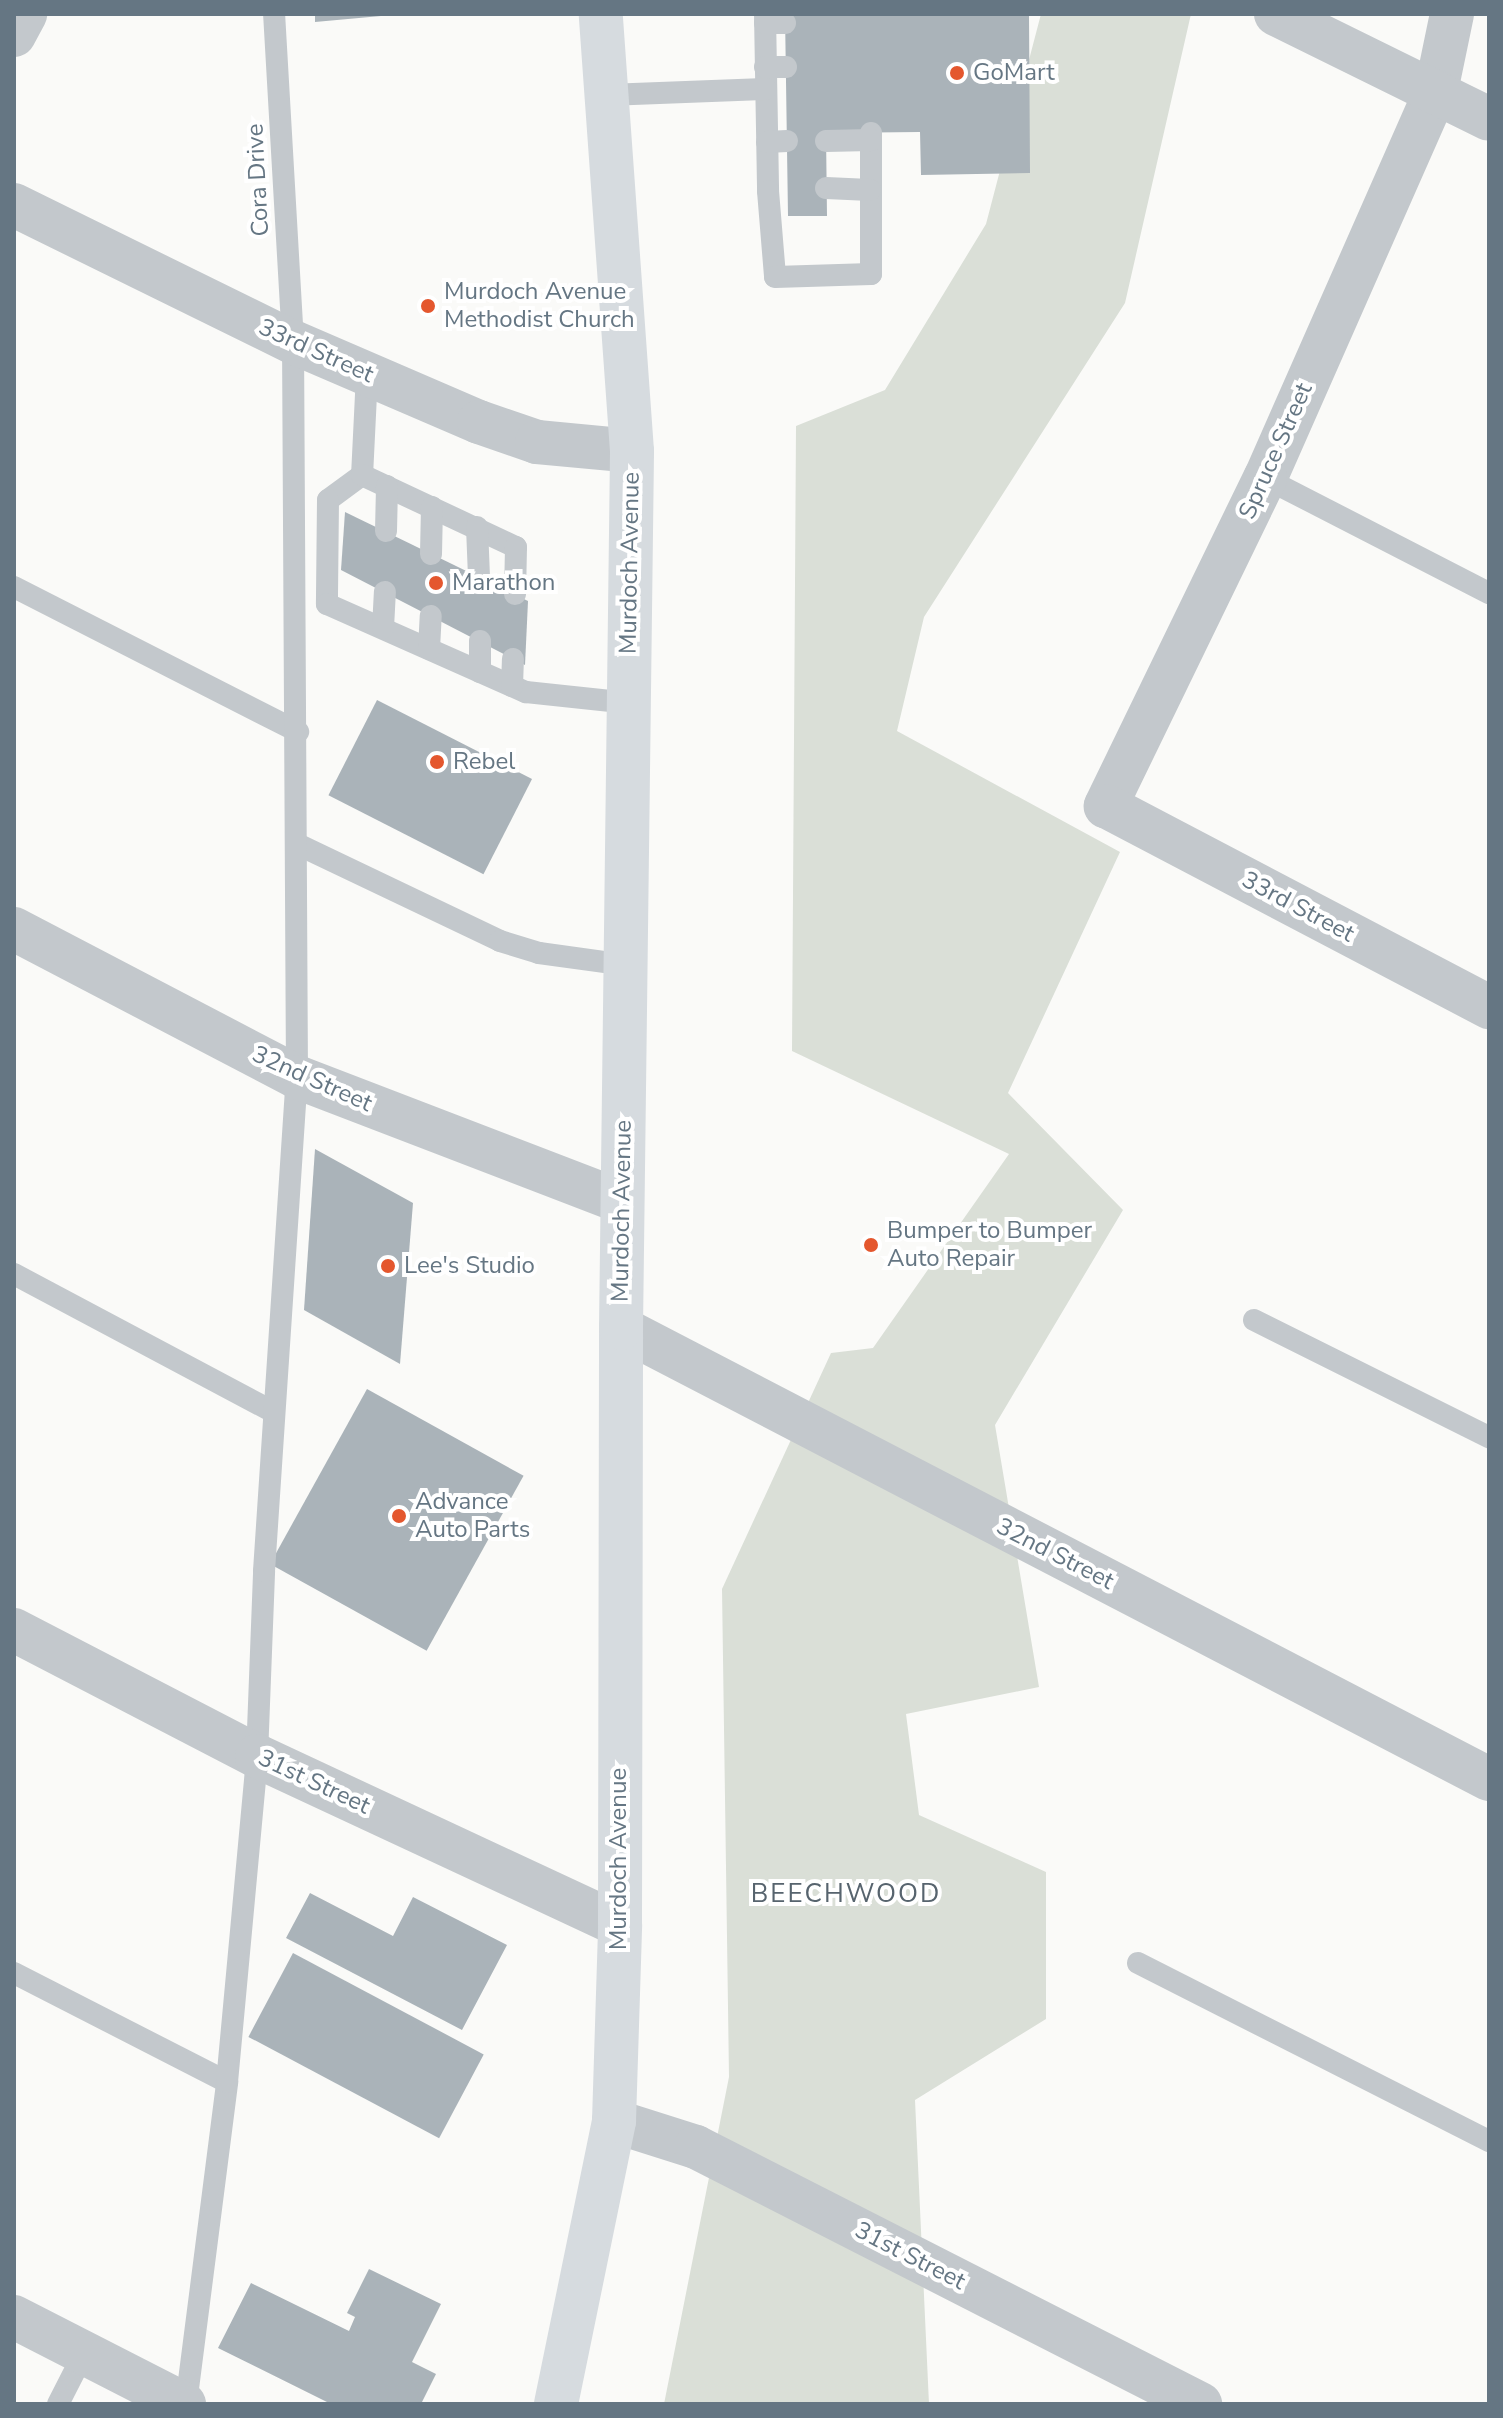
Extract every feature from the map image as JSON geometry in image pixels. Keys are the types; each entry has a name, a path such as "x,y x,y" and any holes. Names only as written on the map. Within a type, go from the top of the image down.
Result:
{"main road":[{"name":"Murdoch Avenue","path":"556,2404 614,2121 620,1925 622,1202 632,451 601,14"}],"street":[{"path":"14,35 25,14"},
{"path":"1276,14 1489,119"},
{"name":"Spruce Street","path":"1106,806 1265,478 1436,91 1452,14"},
{"name":"33rd Street","path":"14,205 293,342 527,439 632,451"},
{"name":"33rd Street","path":"1106,806 1489,1007"},
{"name":"32nd Street","path":"14,929 297,1077 622,1202"},
{"name":"32nd Street","path":"621,1328 1489,1779"},
{"name":"31st Street","path":"14,1630 257,1756 620,1925"},
{"name":"31st Street","path":"614,2121 696,2147 1200,2404"},
{"path":"14,2317 185,2404"}],"lane":[{"name":"Cora Drive","path":"185,2404 227,2082 257,1756 274,1412 297,1077 298,732 293,342 274,14"},
{"path":"772,20 778,190 775,277 871,274 871,136 826,141"},
{"path":"607,95 772,74"},
{"path":"826,188 870,190"},
{"path":"362,475 367,374"},
{"path":"362,475 516,547 515,594"},
{"path":"362,475 328,500 327,604 526,692 629,703"},
{"path":"1265,478 1489,593"},
{"path":"386,531 387,486"},
{"path":"431,554 432,507"},
{"path":"477,527 479,577"},
{"path":"14,587 298,732"},
{"path":"383,628 385,592"},
{"path":"429,649 431,616"},
{"path":"480,641 480,672"},
{"path":"512,686 513,659"},
{"path":"297,844 500,941 539,953 625,965"},
{"path":"14,1274 274,1412"},
{"path":"1254,1320 1489,1437"},
{"path":"1138,1963 1489,2141"},
{"path":"14,1973 227,2082"},
{"path":"58,2404 84,2353"}],"shaded area":[{"path":"1041,14 1191,14 1125,303 924,617 897,731 1120,852 1008,1093 1123,1210 995,1425 1039,1687 906,1714 919,1815 1046,1872 1046,2019 915,2100 929,2404 664,2404 729,2077 722,1589 831,1353 873,1348 1009,1154 792,1051 796,426 885,390 986,224"}],"building":[{"path":"315,14 381,14 381,16 315,22"},
{"path":"785,14 1029,14 1030,173 921,175 920,132 826,133 827,216 788,216"},
{"path":"345,512 528,601 525,665 341,570"},
{"path":"377,700 532,779 483,874 328,795"},
{"path":"315,1149 413,1203 400,1364 304,1310"},
{"name":"Advance Auto Parts","path":"367,1389 524,1476 427,1651 270,1564"},
{"path":"310,1893 393,1936 413,1897 507,1945 462,2030 286,1938"},
{"path":"293,1953 484,2054 439,2138 248,2037"},
{"path":"369,2269 441,2304 412,2362 436,2374 421,2404 331,2404 218,2348 251,2283 349,2331 355,2317 347,2313"}],"place":[{"name":"GoMart","path":"957,73"},
{"name":"Murdoch Avenue Methodist Church","path":"428,306"},
{"name":"Marathon","path":"436,583"},
{"name":"Rebel","path":"437,762"},
{"name":"Bumper to Bumper Auto Repair","path":"871,1245"},
{"name":"Lee's Studio","path":"388,1266"},
{"name":"Advance Auto Parts","path":"399,1516"}],"district":[{"name":"BEECHWOOD","path":"846,1894"}]}
